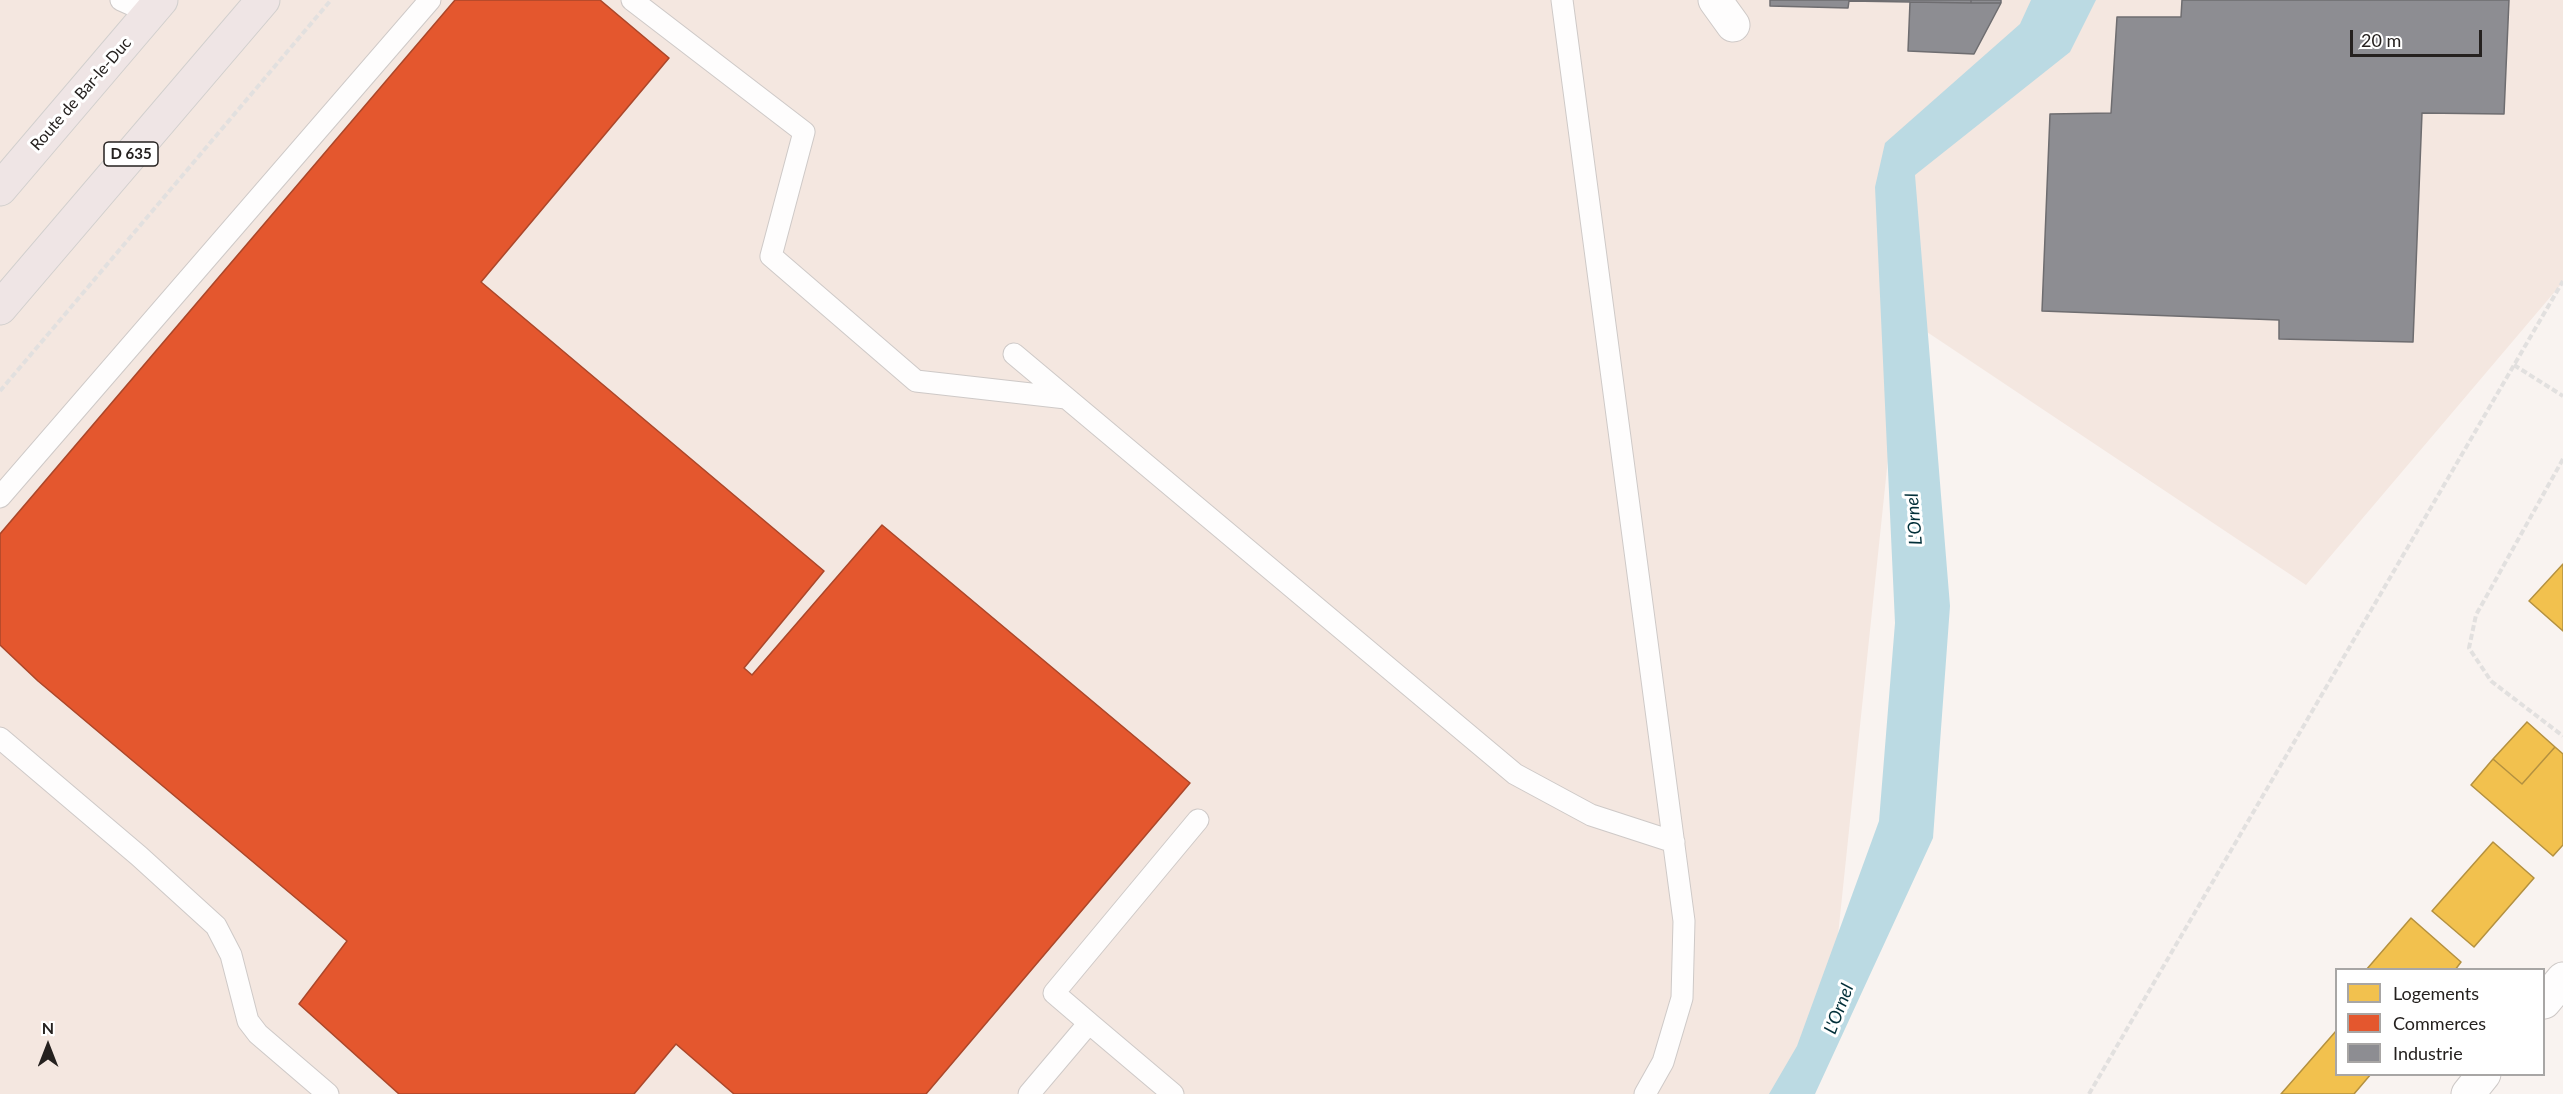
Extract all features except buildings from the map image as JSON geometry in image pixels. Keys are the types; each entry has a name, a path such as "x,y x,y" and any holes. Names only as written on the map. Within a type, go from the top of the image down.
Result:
{"main road":[{"name":"D 635","path":"0,309 263,0"},
{"name":"Route de Bar-le-Duc","path":"0,189 156,6"}],"street":[{"path":"2545,1001 2563,979"},
{"path":"2468,1094 2482,1076"}],"lane":[{"path":"121,0 156,6"},
{"path":"0,497 430,0"},
{"path":"632,0 804,132 771,255 916,381 1066,398"},
{"path":"1563,0 1684,921 1682,998 1663,1062 1645,1094"},
{"path":"1014,354 1515,774 1591,815 1674,842"},
{"path":"0,738 139,856 216,926 231,955 248,1020 258,1034 328,1094"},
{"path":"1173,1094 1054,993 1198,820"},
{"path":"1029,1094 1089,1023"}],"path":[{"path":"0,391 331,0"},
{"path":"2089,1094 2563,281"},
{"path":"2514,365 2563,396"},
{"path":"2563,459 2476,615 2469,648 2491,681 2563,736"}],"shaded area":[{"path":"0,0 2563,0 2563,282 2306,585 1903,316 1827,1040 1796,1094 0,1094"}],"water":[{"name":"L'Ornel","path":"2031,0 2096,0 2070,52 1915,175 1950,606 1933,838 1815,1094 1769,1094 1797,1046 1879,821 1895,623 1875,187 1885,143 2020,24"}]}
